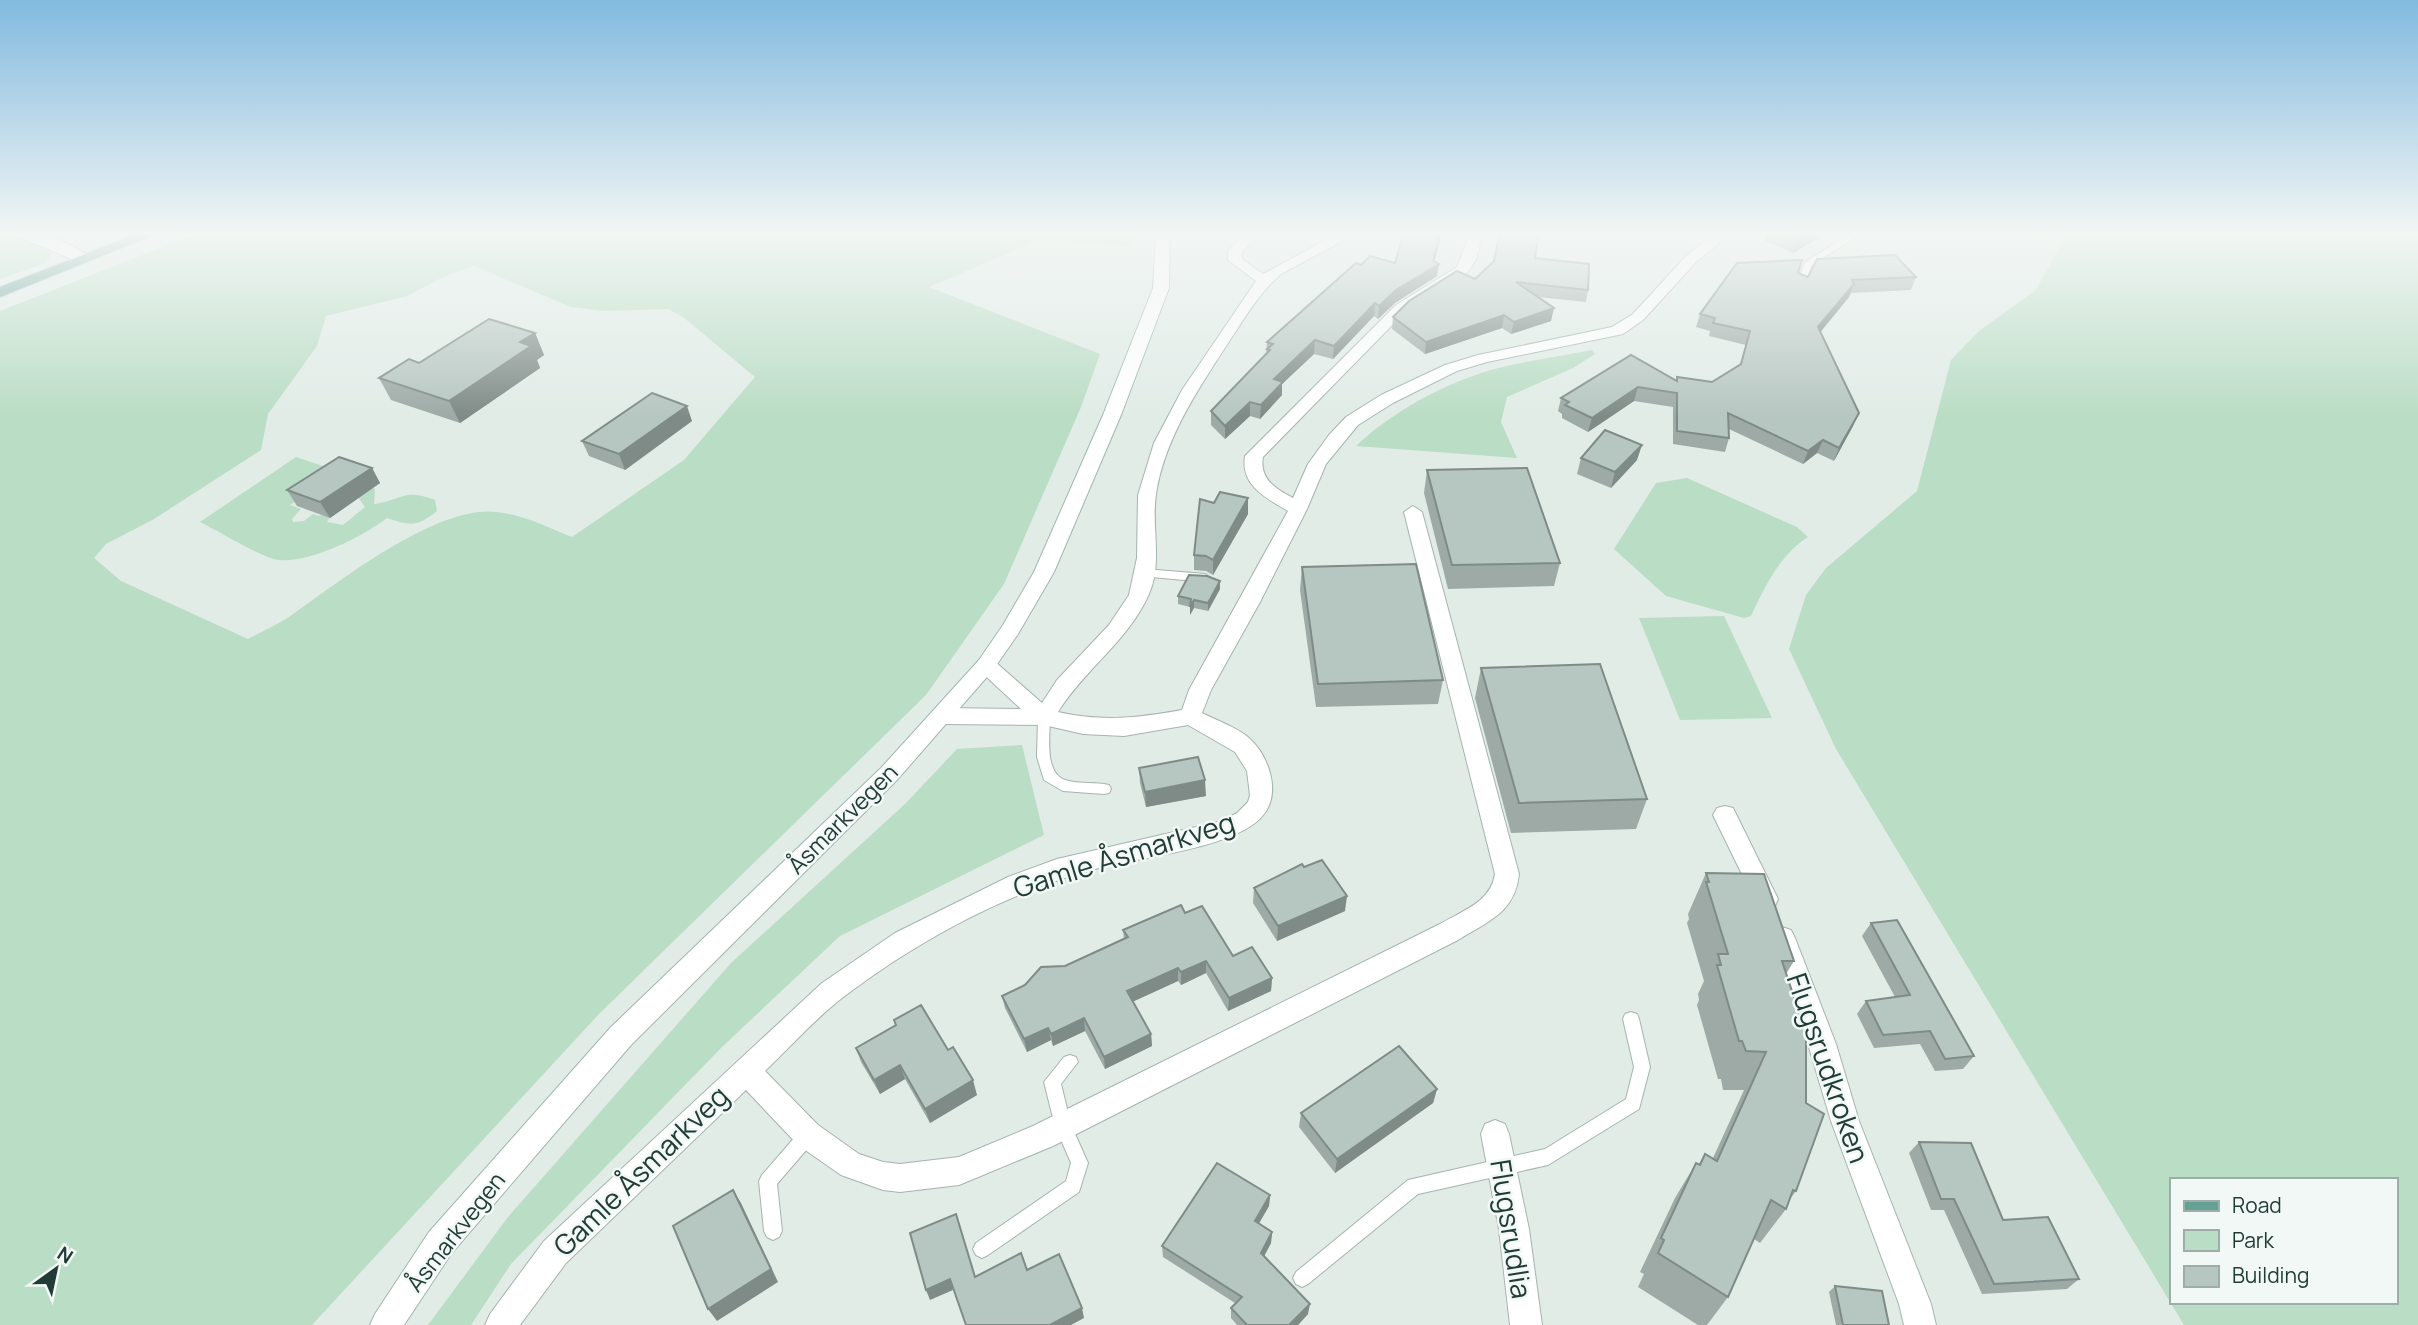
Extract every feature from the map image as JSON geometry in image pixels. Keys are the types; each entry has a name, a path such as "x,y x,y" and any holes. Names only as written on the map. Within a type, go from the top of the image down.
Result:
{"street":[{"name":"Åsmarkvegen","path":"386,1325 440,1243 621,1035 879,783 943,716 986,665 1011,629 1044,572 1107,427 1159,294"},
{"path":"1044,717 1068,682 1122,622 1139,594 1145,573 1147,495 1158,454 1175,415 1252,294"},
{"path":"1298,509 1257,481 1251,469 1254,456 1401,308 1424,294"},
{"path":"943,716 1044,717 1083,726 1124,728 1190,717 1200,690 1222,656 1298,509 1317,464 1335,439 1352,422 1375,407 1451,368 1484,358 1617,331 1638,317 1659,294"},
{"path":"746,1070 808,1135 851,1165 883,1176 919,1178 959,1171 1063,1126 1450,932 1494,905 1505,890 1507,874 1413,512"},
{"path":"986,665 1044,717"},
{"name":"Gamle Åsmarkveg","path":"501,1325 555,1252 746,1070 841,984 904,941 1006,890 1066,866 1208,835 1245,820 1257,807 1262,795 1254,760 1231,737 1190,717"},
{"name":"Flugsrudkroken","path":"1725,815 1759,880 1797,976 1822,1044 1845,1121 1915,1304 1920,1325"},
{"name":"Flugsrudlia","path":"1495,1134 1522,1276 1526,1325"}],"lane":[{"path":"1145,573 1206,578"},
{"path":"1044,717 1044,757 1049,776 1063,786 1104,789"},
{"path":"1302,1278 1414,1186 1548,1157 1633,1104 1642,1067 1631,1019"},
{"path":"982,1249 1073,1186 1080,1163 1063,1126 1052,1082 1070,1062"},
{"path":"773,1231 768,1181 808,1135"}],"green space":[{"path":"44,294 411,294 326,316 317,346 268,414 261,450 154,519 106,544 94,558 121,581 248,639 286,619 387,550 416,533 445,521 472,513 497,512 526,519 572,537 684,460 755,377 683,317 668,309 603,311 571,307 540,294 946,294 1100,354 1081,407 1004,584 926,695 599,1014 312,1325 0,1325 0,311"},
{"path":"2031,294 2418,294 2418,1325 2184,1325 2171,1304 2397,1304 2397,1178 2170,1178 2170,1302 1836,749 1789,649 1806,595 1826,568 1917,491 1951,360 1979,331"},
{"path":"1592,350 1595,354 1573,368 1507,397 1501,422 1517,458 1356,446 1419,400 1455,383 1503,367"},
{"path":"296,457 341,472 290,505 301,509 292,519 293,522 304,521 313,514 320,516 339,503 327,522 343,525 365,507 357,496 366,485 375,489 374,504 416,495 435,500 437,511 414,524 387,518 335,547 291,560 278,560 261,554 200,522"},
{"path":"1687,478 1797,527 1808,537 1781,562 1751,616 1744,618 1666,596 1614,549 1656,483"},
{"path":"1724,616 1772,718 1680,720 1639,618"},
{"path":"1022,745 1044,835 840,936 722,1047 511,1264 471,1325 428,1325 508,1217 731,963 905,804 957,749"}],"building":[{"path":"1321,294 1392,294 1379,306 1375,303 1334,346 1315,340 1274,379 1283,382 1261,405 1250,402 1225,426 1211,411 1270,350 1267,349 1273,344 1267,342"},
{"path":"1420,294 1533,294 1554,308 1514,322 1504,315 1426,342 1393,317"},
{"path":"1715,294 1846,294 1818,327 1859,413 1839,448 1823,440 1808,451 1728,413 1729,438 1677,431 1677,393 1638,387 1592,418 1565,405 1569,402 1561,398 1631,355 1677,381 1677,377 1712,382 1741,364 1750,331 1713,323 1715,318 1700,314"},
{"path":"489,319 535,333 520,342 531,346 449,401 379,378 409,359 419,363"},
{"path":"652,393 687,406 619,454 582,441"},
{"path":"1605,430 1642,445 1615,472 1581,458"},
{"path":"339,457 372,468 320,502 287,490"},
{"path":"1527,468 1560,563 1452,565 1427,470"},
{"path":"1220,492 1248,498 1213,560 1194,555 1200,499 1214,503"},
{"path":"1416,564 1443,680 1318,684 1302,567"},
{"path":"1189,575 1207,576 1220,581 1208,603 1194,600 1190,607 1191,599 1178,596"},
{"path":"1600,664 1647,799 1519,803 1481,668"},
{"path":"1198,757 1205,780 1145,792 1139,768"},
{"path":"1322,860 1347,896 1278,926 1254,888 1302,864 1304,867"},
{"path":"1706,873 1764,874 1794,961 1782,961 1806,1033 1806,1103 1824,1114 1796,1191 1793,1190 1786,1209 1771,1200 1728,1297 1658,1253 1664,1240 1661,1238 1696,1163 1700,1165 1705,1154 1717,1161 1766,1052 1746,1051 1742,1041 1739,1041 1717,965 1721,965 1718,954 1728,954 1706,882 1709,882"},
{"path":"1181,905 1185,913 1202,906 1233,956 1252,947 1272,978 1229,998 1206,961 1181,972 1178,968 1127,991 1151,1034 1104,1057 1084,1018 1051,1034 1048,1028 1024,1039 1002,996 1025,985 1041,967 1065,966 1128,937 1123,930"},
{"path":"1897,920 1974,1056 1945,1059 1930,1031 1883,1035 1866,1001 1910,995 1871,923"},
{"path":"921,1005 948,1050 953,1047 973,1080 925,1109 900,1065 874,1080 856,1048 896,1025 894,1020"},
{"path":"1399,1046 1437,1089 1337,1159 1301,1113"},
{"path":"1919,1142 1971,1143 2003,1220 2048,1217 2079,1279 1994,1284 1954,1199 1941,1199"},
{"path":"1217,1163 1270,1195 1255,1221 1272,1232 1261,1253 1310,1304 1289,1325 1247,1325 1231,1308 1242,1297 1162,1246"},
{"path":"733,1190 771,1269 708,1309 673,1226"},
{"path":"956,1214 975,1277 1021,1253 1027,1270 1059,1254 1082,1308 1050,1325 966,1325 950,1279 926,1290 910,1233"},
{"path":"1835,1286 1882,1291 1889,1325 1843,1325"}]}
